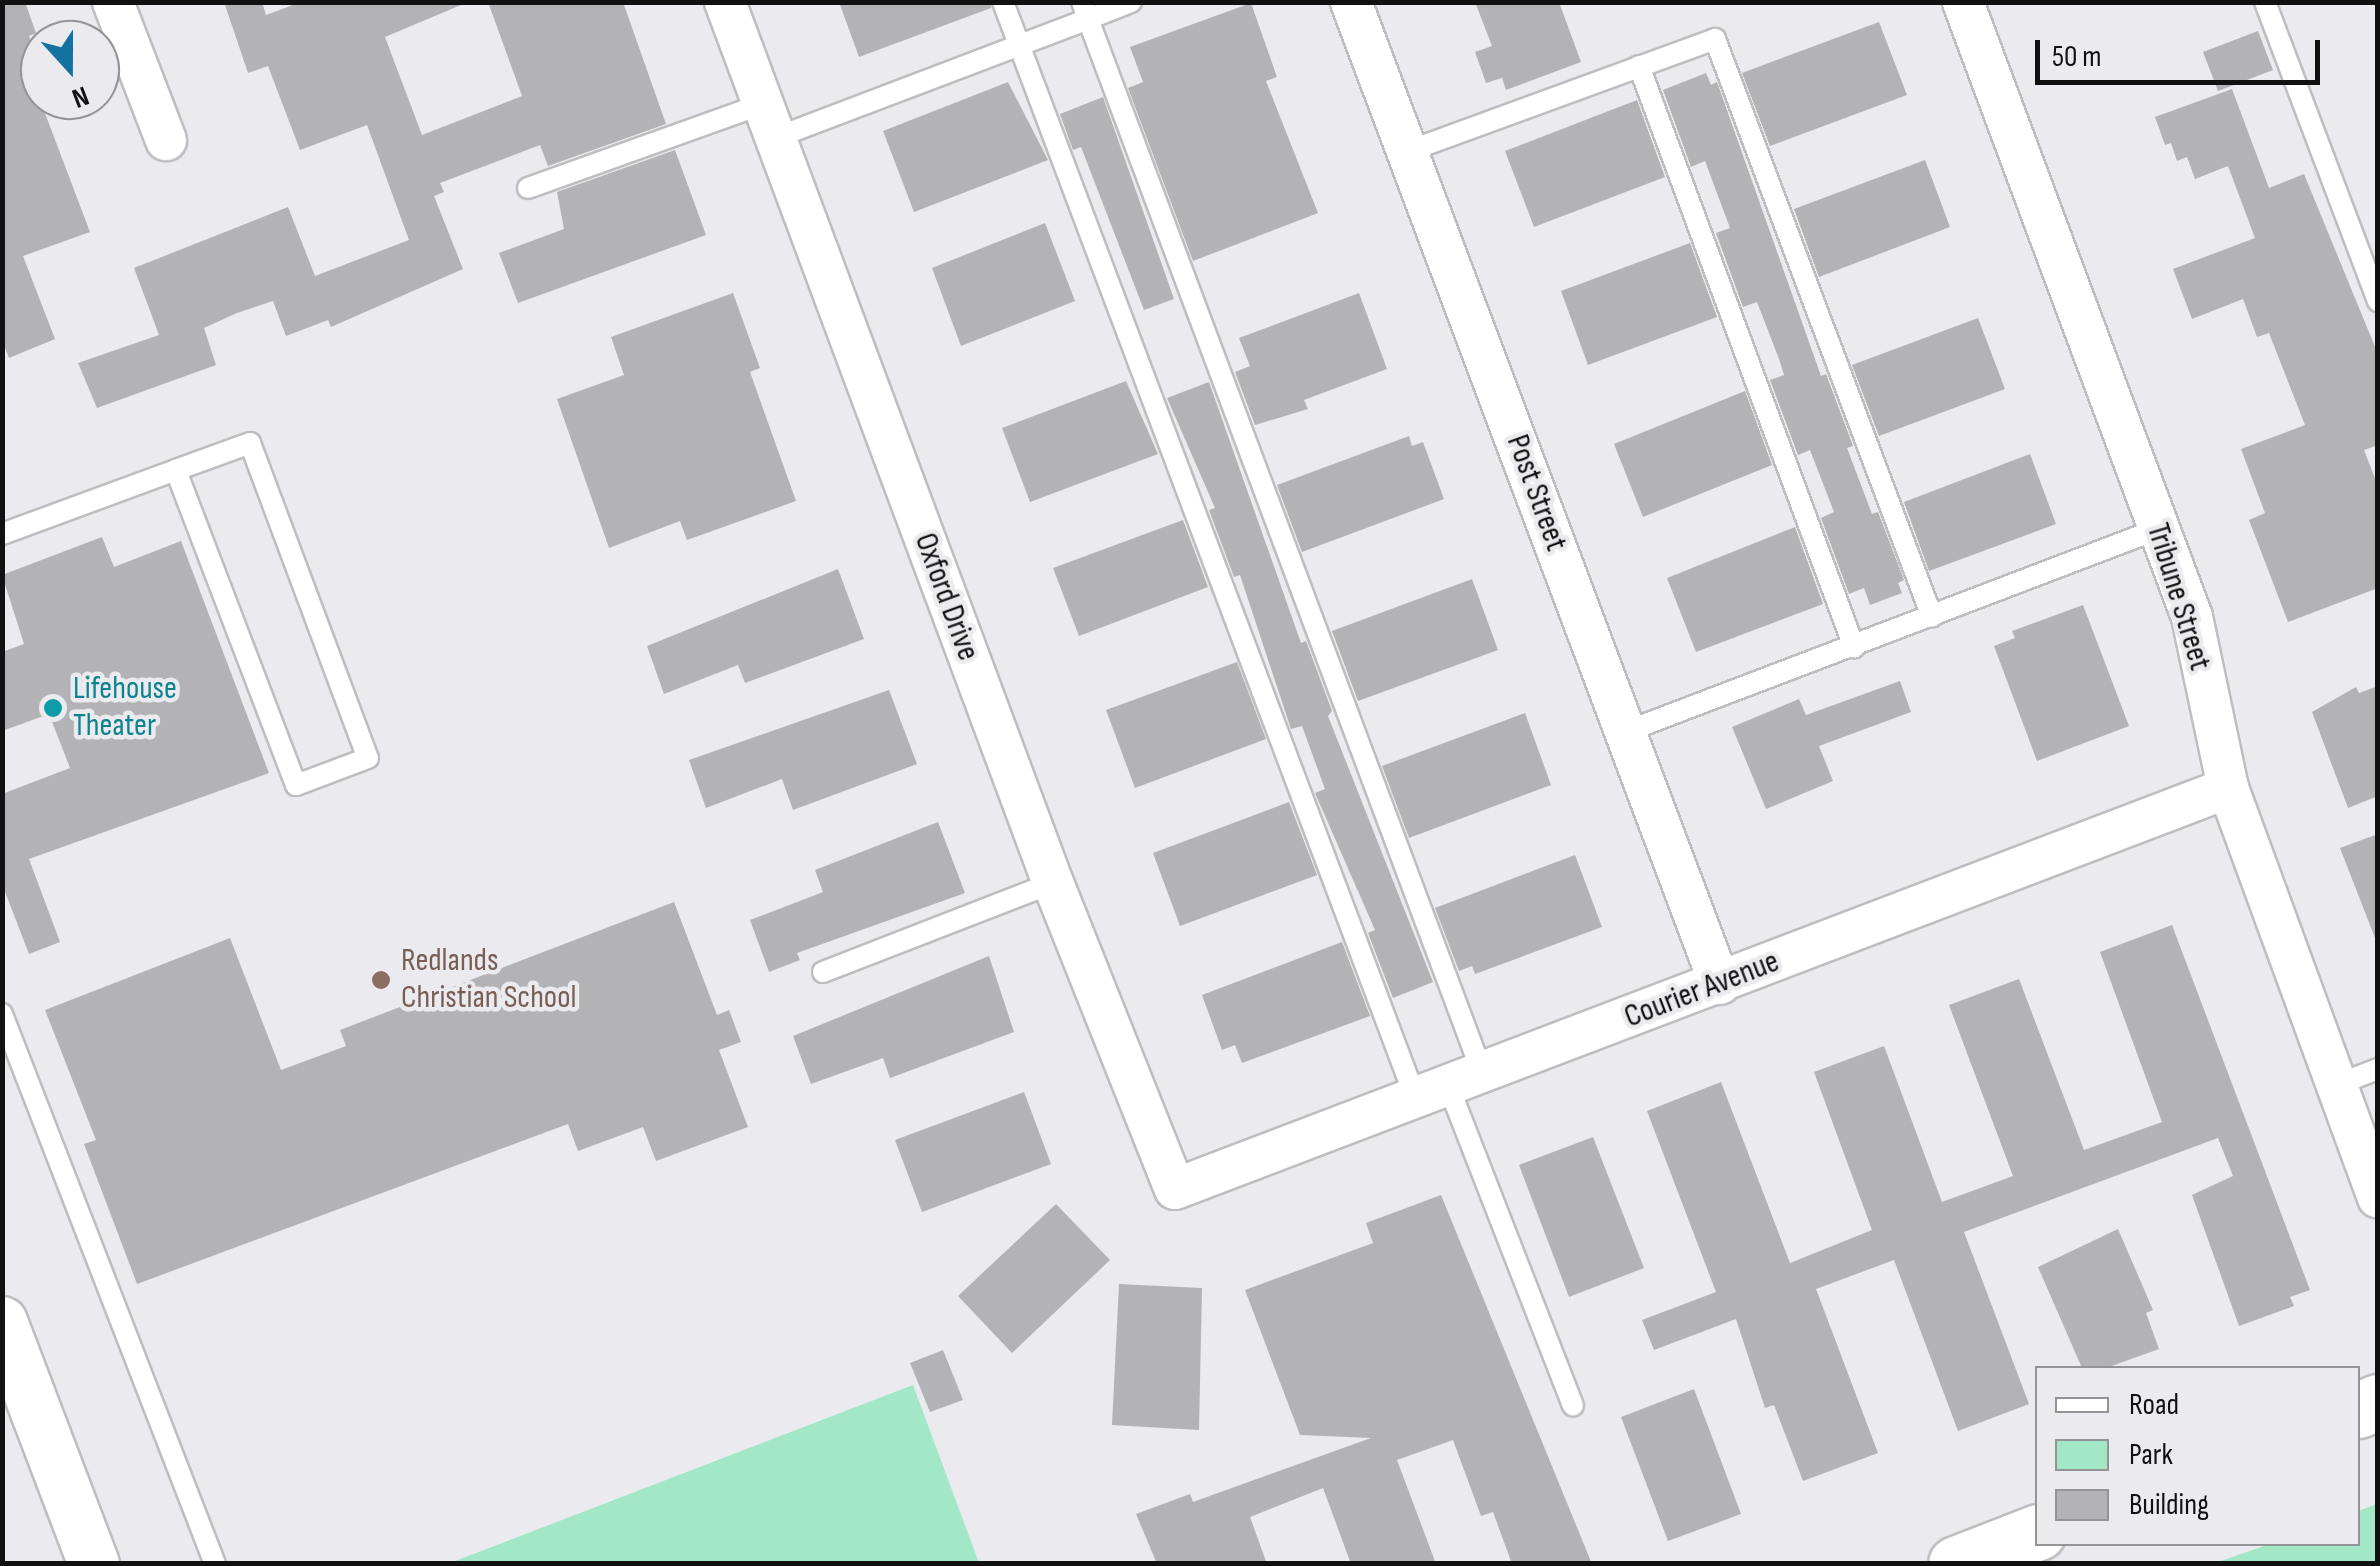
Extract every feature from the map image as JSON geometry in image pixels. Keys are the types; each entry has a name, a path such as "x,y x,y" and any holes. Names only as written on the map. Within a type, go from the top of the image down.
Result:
{"main road":[{"path":"1956,1564 2035,1533"}],"street":[{"path":"112,2 166,140"},
{"name":"Oxford Drive","path":"725,2 1053,883 1175,1190"},
{"name":"Post Street","path":"1350,2 1720,984"},
{"name":"Tribune Street","path":"1963,2 2192,618 2228,788 2378,1197"},
{"name":"Courier Avenue","path":"1175,1190 2228,788"},
{"path":"2,1322 94,1564"}],"lane":[{"path":"1003,2 1448,1085 1573,1405"},
{"path":"528,188 1020,47 1085,11 1131,2"},
{"path":"2265,2 2378,301"},
{"path":"1085,11 1448,1085"},
{"path":"1409,151 1715,39 1932,617"},
{"path":"1639,66 1854,648"},
{"path":"2,534 176,470 250,443 368,758 296,785 176,470"},
{"path":"1626,732 1854,648 2158,528"},
{"path":"824,972 1053,883"},
{"path":"2,1014 215,1564"},
{"path":"2336,1085 2378,1069"}],"green space":[{"path":"913,1385 979,1563 450,1563"},
{"path":"2377,1504 2377,1563 2215,1563 2264,1546 2360,1546 2360,1510"}],"building":[{"path":"2,2 25,2 31,20 20,20 20,120 48,120 90,232 23,256 55,339 9,358 2,340"},
{"path":"224,2 262,2 266,15 301,2 468,2 385,37 422,135 522,96 488,2 623,2 666,124 548,166 540,145 440,183 444,192 434,196 463,269 331,327 328,320 286,336 273,301 237,313 204,328 216,365 97,408 78,363 159,335 134,268 288,207 315,276 409,240 367,125 300,150 268,66 248,73"},
{"path":"839,2 990,2 991,8 859,57"},
{"path":"1475,2 1559,2 1581,62 1506,90 1502,78 1486,83 1475,52 1492,46"},
{"path":"1251,3 1277,77 1266,81 1318,213 1193,261 1128,88 1143,82 1130,47"},
{"path":"1879,22 1907,95 1770,146 1742,73"},
{"path":"2258,31 2273,70 2218,91 2203,52"},
{"path":"1706,73 1711,85 1717,82 1821,376 1826,374 1853,446 1847,448 1872,514 1878,512 1904,580 1898,583 1902,593 1870,605 1864,588 1849,594 1821,518 1834,512 1810,450 1798,455 1770,380 1784,375 1779,359 1757,302 1743,307 1716,233 1730,228 1705,161 1691,167 1663,90"},
{"path":"1008,82 1048,160 914,212 883,131"},
{"path":"2232,89 2269,188 2304,174 2378,354 2378,445 2364,450 2378,486 2378,588 2288,622 2249,520 2265,513 2241,449 2305,425 2269,333 2257,337 2243,299 2192,319 2173,269 2255,238 2228,166 2195,179 2187,157 2177,161 2171,143 2165,145 2155,117"},
{"path":"1103,97 1174,299 1144,310 1081,147 1073,150 1060,114"},
{"path":"1637,100 1665,177 1534,227 1505,151"},
{"path":"675,150 706,235 518,303 499,253 564,229 557,192"},
{"path":"1925,160 1950,227 1819,277 1794,209"},
{"path":"1045,223 1075,301 961,346 932,268"},
{"path":"1690,243 1717,317 1588,365 1561,291"},
{"path":"733,293 760,368 750,372 796,501 687,540 680,521 609,548 557,399 624,375 611,337"},
{"path":"1359,293 1387,369 1304,400 1308,409 1255,425 1235,372 1250,366 1239,338"},
{"path":"1978,318 2005,389 1879,436 1852,365"},
{"path":"1126,381 1158,454 1030,502 1002,428"},
{"path":"1209,382 1301,643 1306,641 1332,711 1328,716 1433,982 1393,998 1368,933 1375,930 1315,793 1325,789 1302,726 1291,729 1240,575 1234,577 1209,510 1215,508 1167,398"},
{"path":"1745,391 1772,465 1643,517 1614,444"},
{"path":"1409,436 1412,446 1423,442 1444,499 1302,552 1277,485"},
{"path":"2030,454 2056,524 1929,571 1904,502"},
{"path":"1183,520 1208,587 1079,636 1053,568"},
{"path":"1795,527 1823,604 1696,652 1667,578"},
{"name":"Lifehouse Theater","path":"102,537 114,567 181,541 269,773 29,859 60,942 29,954 2,884 2,794 70,768 49,714 2,731 2,652 24,644 2,575"},
{"path":"838,569 864,639 745,683 738,665 664,694 647,646"},
{"path":"1472,579 1498,650 1358,701 1332,631"},
{"path":"2083,605 2129,726 2037,761 1994,646 2015,638 2012,631"},
{"path":"1237,662 1266,739 1135,788 1106,710"},
{"path":"1900,681 1911,712 1819,746 1833,781 1766,809 1732,727 1799,699 1806,715"},
{"path":"2378,686 2378,796 2348,808 2312,712 2356,687 2359,693"},
{"path":"889,690 917,764 793,810 782,779 706,808 689,760"},
{"path":"1525,713 1551,785 1409,838 1382,766"},
{"path":"1289,802 1317,875 1180,926 1153,853"},
{"path":"938,822 965,893 797,953 800,960 769,972 750,920 823,892 815,870"},
{"path":"2378,834 2378,938 2375,938 2340,848"},
{"path":"1575,855 1602,927 1475,974 1472,966 1459,971 1435,908"},
{"path":"674,902 717,1015 729,1010 741,1042 719,1050 748,1127 656,1161 643,1127 578,1151 568,1124 137,1284 84,1144 96,1140 45,1010 230,938 281,1070 346,1046 340,1030"},
{"path":"2172,925 2310,1290 2290,1297 2294,1306 2239,1326 2192,1195 2233,1176 2218,1138 1964,1232 2029,1404 1958,1431 1894,1260 1816,1289 1878,1453 1803,1481 1774,1405 1765,1408 1736,1319 1654,1350 1642,1320 1716,1292 1647,1111 1721,1082 1790,1263 1872,1230 1814,1072 1884,1046 1942,1202 2013,1176 1949,1005 2019,979 2084,1150 2162,1122 2100,952"},
{"path":"1342,942 1370,1016 1242,1063 1235,1045 1222,1050 1202,995"},
{"path":"989,956 1014,1032 890,1078 883,1058 811,1084 793,1036"},
{"path":"1024,1092 1051,1164 922,1212 895,1140"},
{"path":"1593,1137 1644,1268 1569,1297 1519,1165"},
{"path":"1441,1195 1592,1564 1512,1564 1493,1512 1481,1516 1453,1440 1397,1460 1436,1564 1351,1564 1323,1488 1250,1517 1267,1564 1157,1564 1136,1514 1190,1494 1193,1502 1371,1438 1300,1435 1245,1290 1373,1243 1366,1223"},
{"path":"1056,1204 1110,1260 1012,1353 958,1296"},
{"path":"2118,1229 2153,1310 2146,1313 2159,1349 2112,1366 2081,1366 2038,1267"},
{"path":"1119,1284 1202,1288 1199,1430 1112,1425"},
{"path":"943,1350 963,1400 930,1412 910,1363"},
{"path":"1694,1389 1741,1514 1668,1541 1621,1417"}],"place":[{"name":"Lifehouse Theater","path":"53,708"},
{"name":"Redlands Christian School","path":"381,980"}]}
